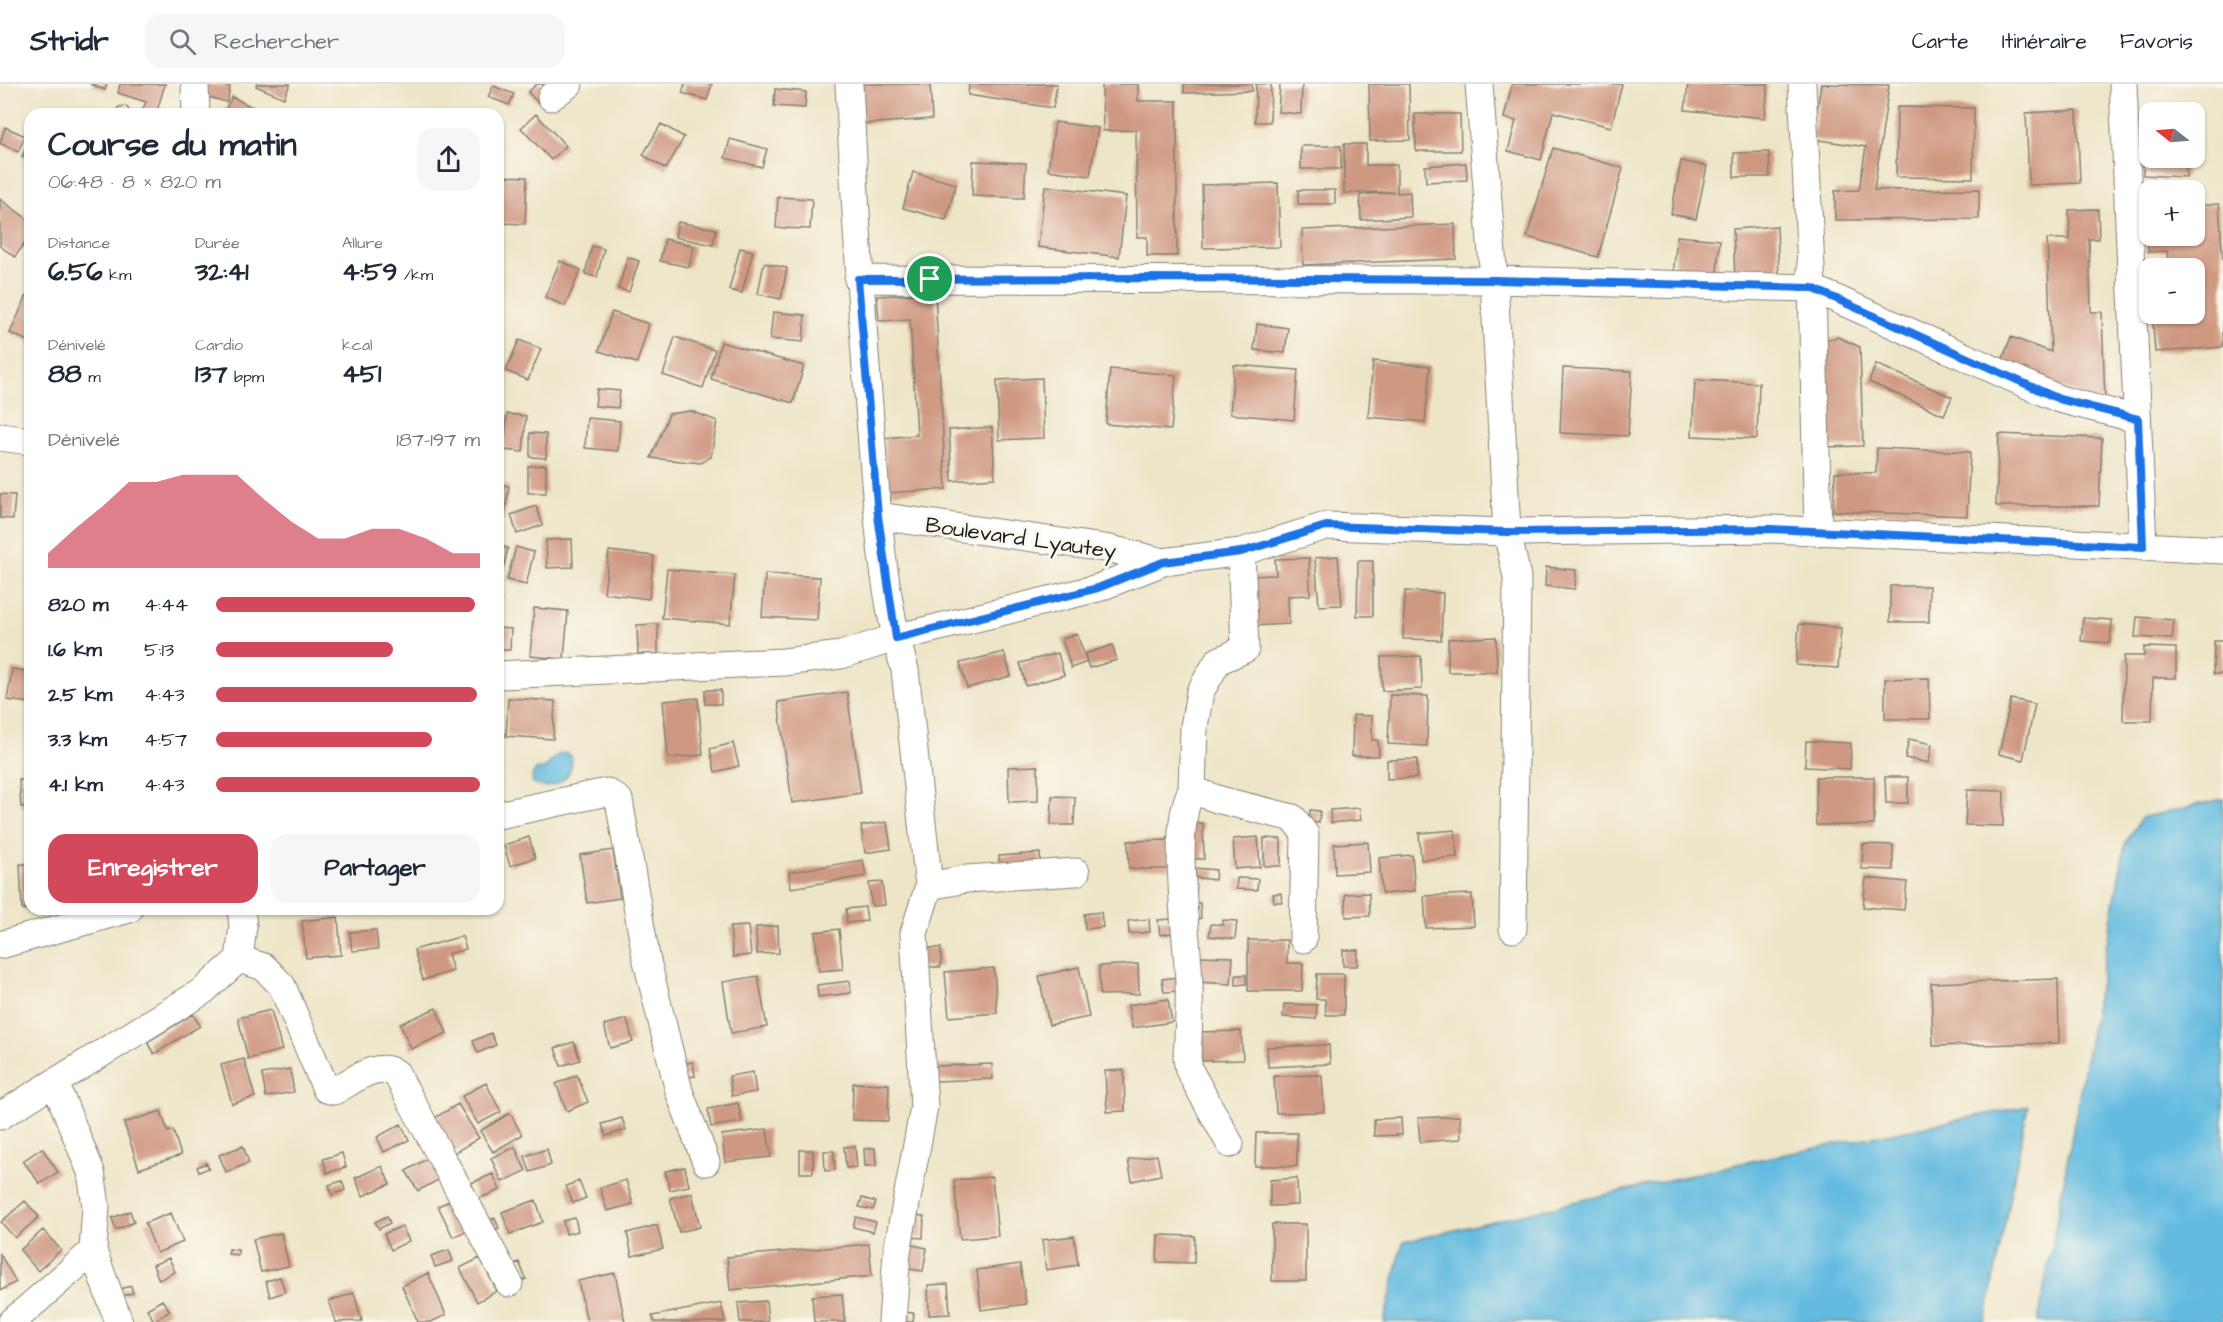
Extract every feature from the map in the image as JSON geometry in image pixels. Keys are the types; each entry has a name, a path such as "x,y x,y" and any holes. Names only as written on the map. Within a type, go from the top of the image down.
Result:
{"street":[{"path":"195,84 196,108"},
{"path":"849,84 858,279 878,516 896,638 905,670 929,886 914,933 924,1107 897,1252 892,1322"},
{"path":"1479,84 1494,280 1507,532 1517,577 1513,929"},
{"path":"1802,84 1812,288 1818,532"},
{"path":"2123,84 2143,547"},
{"path":"858,279 1494,280 1812,288 2059,399 2138,419"},
{"path":"0,437 24,440"},
{"name":"Boulevard Lyautey","path":"878,516 1111,549 1163,562"},
{"name":"Boulevard Lyautey","path":"504,675 784,662 841,655 896,638 1098,588 1163,562 1241,552 1326,526 1507,532 1771,529 2223,550"},
{"path":"1230,1144 1189,1070 1187,1058 1189,984 1182,837 1185,803 1192,790 1194,727 1200,692 1218,660 1245,649 1241,552"},
{"path":"1192,790 1220,800 1293,818 1305,834 1303,939"},
{"path":"504,814 607,792 619,800 646,957 679,1091 706,1162"},
{"path":"929,886 966,879 1076,872"},
{"path":"0,945 108,915"},
{"path":"0,1116 203,991 239,959 243,926 242,915"},
{"path":"239,959 264,967 282,986 326,1089 334,1091 376,1069 387,1067 396,1073 509,1283"},
{"path":"55,1083 91,1172 96,1206 93,1251 119,1322"},
{"path":"12,1322 93,1251"}],"water":[{"path":"565,753 571,756 572,763 561,782 547,787 533,783 532,776 536,770 544,769 558,755"},
{"path":"2223,799 2223,1322 2038,1322 2125,844 2141,818"},
{"path":"2028,1106 1985,1322 1384,1322 1403,1242 1746,1162"}],"building":[{"path":"90,84 107,84 105,90"},
{"path":"120,84 165,84 158,108 143,108 146,102 118,93"},
{"path":"202,84 230,87 227,102 199,95"},
{"path":"257,84 290,84 284,98 256,86"},
{"path":"537,84 547,84 551,89 537,102 528,92"},
{"path":"685,84 712,84 707,100 682,93"},
{"path":"860,84 930,84 932,119 863,124"},
{"path":"969,84 1057,84 1053,108 968,95"},
{"path":"1102,84 1138,84 1138,101 1177,101 1177,256 1147,256 1147,237 1137,237 1136,130 1103,131"},
{"path":"1184,84 1252,84 1252,91 1184,93"},
{"path":"1256,84 1271,84 1270,122 1255,122"},
{"path":"1280,84 1302,84 1301,114 1278,112"},
{"path":"1369,84 1409,84 1410,140 1370,141"},
{"path":"1512,84 1622,84 1611,127 1553,112 1541,160 1508,151 1516,121 1504,118"},
{"path":"1688,84 1768,84 1765,118 1685,110"},
{"path":"1821,84 1889,85 1874,190 1979,189 1979,219 1835,220 1835,191 1859,190 1866,147 1813,139"},
{"path":"493,86 514,94 509,105 488,97"},
{"path":"775,89 806,92 805,108 774,106"},
{"path":"232,97 254,108 226,108"},
{"path":"1897,107 1974,108 1973,178 1896,177"},
{"path":"2077,110 2080,183 2029,185 2026,113"},
{"path":"536,114 566,146 551,160 521,128"},
{"path":"1415,114 1460,114 1461,151 1416,151"},
{"path":"1055,122 1098,128 1090,176 1048,170"},
{"path":"661,124 684,137 666,169 643,155"},
{"path":"5,127 24,136 18,152 0,143"},
{"path":"730,139 767,149 762,167 725,158"},
{"path":"1344,144 1366,144 1366,165 1397,165 1397,193 1410,192 1411,217 1361,220 1360,195 1394,192 1344,193"},
{"path":"1301,146 1341,146 1341,169 1301,169"},
{"path":"1553,148 1623,168 1598,257 1527,237"},
{"path":"1769,152 1770,177 1734,177 1734,153"},
{"path":"973,161 1026,163 1024,198 972,196"},
{"path":"1681,161 1707,166 1696,219 1671,214"},
{"path":"1466,163 1467,180 1426,182 1425,166"},
{"path":"2143,168 2186,168 2186,177 2143,175"},
{"path":"913,172 956,184 946,220 903,208"},
{"path":"504,176 527,177 525,224 504,223"},
{"path":"1278,183 1280,247 1203,248 1202,185"},
{"path":"1045,186 1126,196 1119,257 1038,247"},
{"path":"1298,190 1335,190 1335,204 1298,204"},
{"path":"778,197 812,199 810,229 776,228"},
{"path":"0,199 24,217 24,244 15,257 0,246"},
{"path":"2219,204 2223,263 2223,347 2155,352 2153,324 2205,324 2205,258 2167,258 2167,251 2148,252 2148,246 2205,246 2205,205"},
{"path":"2098,209 2099,239 2089,239 2091,312 2102,312 2105,402 1999,369 2011,337 2051,352 2047,239 2070,239 2069,210"},
{"path":"678,222 716,229 713,245 675,237"},
{"path":"1455,224 1456,259 1303,265 1302,230"},
{"path":"1777,226 1779,277 1735,279 1733,229"},
{"path":"1677,236 1720,240 1716,282 1673,277"},
{"path":"665,239 694,246 689,267 660,261"},
{"path":"592,246 604,249 597,277 585,274"},
{"path":"740,248 753,251 742,293 729,290"},
{"path":"628,257 639,261 629,292 618,289"},
{"path":"560,261 581,270 565,306 545,297"},
{"path":"764,263 787,268 781,299 758,294"},
{"path":"935,293 946,489 887,493 884,438 917,435 910,319 879,321 877,296"},
{"path":"24,302 24,339 10,333"},
{"path":"612,312 649,324 637,363 599,351"},
{"path":"773,312 805,315 803,342 770,339"},
{"path":"1257,324 1288,328 1285,353 1254,350"},
{"path":"675,337 715,350 703,388 663,375"},
{"path":"1838,337 1860,347 1863,446 1823,447 1826,340"},
{"path":"519,340 541,349 528,380 506,371"},
{"path":"721,342 804,366 793,403 711,379"},
{"path":"1373,361 1430,366 1425,422 1368,417"},
{"path":"1876,364 1952,397 1944,415 1869,382"},
{"path":"1234,365 1298,370 1294,420 1230,414"},
{"path":"1563,368 1632,371 1628,436 1560,433"},
{"path":"1110,369 1176,375 1171,430 1106,424"},
{"path":"1042,378 1044,438 999,440 997,380"},
{"path":"1695,380 1759,383 1757,439 1692,436"},
{"path":"597,389 620,391 618,408 595,406"},
{"path":"691,411 717,421 711,457 701,463 651,458 669,414"},
{"path":"507,414 526,416 523,452 504,450"},
{"path":"587,418 620,421 618,451 585,448"},
{"path":"992,427 995,478 952,481 949,430"},
{"path":"530,433 546,434 546,458 530,457"},
{"path":"1999,434 2102,438 2099,506 1996,506"},
{"path":"1877,448 1970,452 1967,516 1833,511 1835,472 1876,473"},
{"path":"546,465 546,493 528,493 528,466"},
{"path":"504,485 509,486 504,520"},
{"path":"0,494 15,495 13,519 0,518"},
{"path":"536,506 543,525 517,534 511,515"},
{"path":"572,539 573,567 547,568 546,540"},
{"path":"504,547 508,548 504,565"},
{"path":"516,547 534,552 526,585 507,580"},
{"path":"609,551 654,556 649,599 604,593"},
{"path":"1338,556 1342,605 1319,606 1315,558"},
{"path":"1309,558 1310,595 1288,596 1289,624 1251,626 1249,576 1276,575 1275,559"},
{"path":"1358,561 1373,561 1373,616 1357,616"},
{"path":"1546,567 1576,570 1575,589 1545,586"},
{"path":"667,569 735,575 730,624 662,618"},
{"path":"765,574 820,577 817,620 762,617"},
{"path":"1890,586 1929,586 1929,622 1890,622"},
{"path":"1405,591 1443,593 1441,640 1403,639"},
{"path":"534,608 568,611 564,659 530,656"},
{"path":"2137,617 2174,620 2172,639 2135,637"},
{"path":"2083,618 2112,620 2110,643 2081,641"},
{"path":"658,624 658,654 638,654 637,625"},
{"path":"1799,624 1841,628 1838,668 1796,665"},
{"path":"504,628 511,629 510,650 504,650"},
{"path":"1077,634 1087,662 1071,668 1062,639"},
{"path":"1496,637 1497,672 1448,672 1448,639"},
{"path":"2214,641 2223,641 2223,674 2213,674"},
{"path":"1112,645 1117,660 1089,668 1085,654"},
{"path":"2144,647 2176,648 2176,678 2153,678 2152,721 2123,721 2124,656 2144,656"},
{"path":"1004,652 1011,676 967,688 960,663"},
{"path":"1058,653 1064,675 1026,686 1020,663"},
{"path":"1421,656 1422,689 1382,691 1381,657"},
{"path":"12,669 24,671 24,702 7,700"},
{"path":"1929,678 1930,719 1885,719 1885,679"},
{"path":"705,690 721,690 721,704 705,704"},
{"path":"847,692 861,793 792,803 778,702"},
{"path":"1390,695 1428,696 1427,746 1388,744"},
{"path":"508,698 555,701 553,739 506,736"},
{"path":"698,698 703,755 668,758 663,701"},
{"path":"2011,699 2035,704 2023,760 1999,754"},
{"path":"1353,715 1372,716 1372,740 1378,740 1379,756 1352,756"},
{"path":"1909,739 1932,744 1929,763 1905,758"},
{"path":"1806,741 1851,743 1850,769 1805,767"},
{"path":"733,743 739,766 715,772 710,749"},
{"path":"1417,759 1417,778 1387,779 1387,760"},
{"path":"1038,766 1038,801 1009,802 1008,767"},
{"path":"1816,777 1874,777 1874,825 1816,825"},
{"path":"1885,777 1908,777 1908,803 1886,803"},
{"path":"19,780 24,780 24,807 21,807"},
{"path":"1967,790 2004,791 2003,826 1965,825"},
{"path":"1052,796 1075,797 1074,825 1051,825"},
{"path":"1359,808 1361,820 1331,823 1330,810"},
{"path":"1310,810 1320,811 1319,823 1309,822"},
{"path":"887,822 891,849 865,853 861,826"},
{"path":"1203,823 1204,859 1190,859 1188,824"},
{"path":"1455,830 1457,857 1421,860 1419,833"},
{"path":"529,837 535,858 510,866 504,845"},
{"path":"1258,837 1260,867 1235,869 1233,839"},
{"path":"1264,838 1281,839 1281,866 1264,866"},
{"path":"1169,840 1170,869 1129,869 1128,841"},
{"path":"1368,842 1370,872 1335,874 1334,844"},
{"path":"1863,844 1893,845 1893,870 1862,869"},
{"path":"613,850 620,898 587,903 580,855"},
{"path":"1040,853 1041,872 1001,875 999,856"},
{"path":"1412,855 1415,891 1382,894 1379,858"},
{"path":"863,860 866,876 791,888 789,872"},
{"path":"20,864 24,864 24,909 22,909"},
{"path":"1195,868 1216,870 1215,880 1193,877"},
{"path":"1237,878 1258,879 1257,890 1236,889"},
{"path":"1866,878 1907,882 1904,910 1863,907"},
{"path":"882,882 885,905 872,906 869,883"},
{"path":"1281,893 1282,902 1274,902 1273,894"},
{"path":"1369,893 1370,916 1346,917 1345,894"},
{"path":"1472,894 1474,926 1426,928 1424,896"},
{"path":"1191,903 1200,903 1201,918 1192,919"},
{"path":"865,907 867,921 847,923 846,909"},
{"path":"1101,912 1103,927 1085,929 1084,914"},
{"path":"338,917 341,955 306,958 302,921"},
{"path":"1149,919 1150,932 1129,934 1128,921"},
{"path":"1171,919 1172,933 1160,935 1158,920"},
{"path":"1223,920 1237,921 1235,939 1209,936 1211,924 1223,925"},
{"path":"748,926 751,955 733,957 730,927"},
{"path":"778,926 779,953 757,954 756,927"},
{"path":"839,929 843,969 819,971 815,932"},
{"path":"376,930 378,949 352,951 350,932"},
{"path":"462,936 466,949 448,954 453,971 423,980 414,950"},
{"path":"1248,940 1287,940 1287,963 1303,963 1302,991 1248,991"},
{"path":"921,948 941,948 941,967 921,967"},
{"path":"1343,950 1358,950 1357,966 1343,966"},
{"path":"1198,956 1233,957 1231,984 1196,982"},
{"path":"1138,964 1139,994 1100,995 1099,966"},
{"path":"1079,967 1089,1017 1049,1025 1039,976"},
{"path":"994,968 997,1013 949,1017 945,972"},
{"path":"1317,974 1344,974 1344,1015 1326,1015 1325,999 1316,999"},
{"path":"1236,975 1246,975 1246,984 1236,985"},
{"path":"758,976 767,1027 731,1033 723,982"},
{"path":"1179,977 1181,991 1164,992 1162,979"},
{"path":"2058,979 2059,1043 1933,1046 1931,983"},
{"path":"850,981 851,993 818,997 817,985"},
{"path":"1168,999 1172,1022 1132,1028 1128,1005"},
{"path":"1284,1004 1317,1005 1316,1019 1283,1017"},
{"path":"436,1008 447,1033 411,1049 400,1024"},
{"path":"271,1010 282,1050 248,1059 238,1018"},
{"path":"193,1014 200,1026 154,1054 147,1042"},
{"path":"627,1019 633,1042 610,1048 604,1025"},
{"path":"1241,1031 1243,1060 1200,1061 1198,1032"},
{"path":"491,1033 496,1045 478,1053 473,1041"},
{"path":"574,1042 580,1060 561,1066 555,1048"},
{"path":"1329,1045 1330,1064 1268,1067 1267,1047"},
{"path":"244,1059 255,1097 232,1104 221,1065"},
{"path":"693,1062 695,1076 681,1078 679,1064"},
{"path":"992,1064 993,1079 935,1081 935,1066"},
{"path":"290,1069 294,1092 266,1097 262,1074"},
{"path":"1124,1070 1125,1111 1107,1112 1105,1071"},
{"path":"753,1072 756,1092 732,1096 729,1076"},
{"path":"577,1075 588,1102 567,1111 556,1084"},
{"path":"1322,1075 1324,1112 1276,1113 1274,1076"},
{"path":"486,1083 501,1112 478,1124 462,1096"},
{"path":"853,1083 889,1084 888,1121 852,1120"},
{"path":"738,1103 742,1122 711,1127 708,1109"},
{"path":"458,1104 479,1138 446,1158 426,1123"},
{"path":"161,1111 168,1132 173,1130 181,1155 139,1169 124,1123"},
{"path":"510,1113 522,1135 493,1152 480,1131"},
{"path":"1460,1116 1461,1139 1420,1142 1418,1118"},
{"path":"622,1118 626,1130 606,1136 602,1124"},
{"path":"1401,1118 1402,1135 1374,1136 1374,1119"},
{"path":"401,1124 409,1140 384,1152 377,1137"},
{"path":"767,1129 771,1157 725,1162 722,1135"},
{"path":"1256,1133 1297,1133 1297,1166 1255,1166"},
{"path":"243,1146 249,1163 226,1172 219,1155"},
{"path":"855,1146 857,1167 846,1168 844,1147"},
{"path":"515,1147 526,1171 502,1182 491,1158"},
{"path":"42,1148 58,1172 40,1184 23,1161"},
{"path":"875,1148 876,1166 865,1166 864,1149"},
{"path":"547,1149 551,1165 530,1172 525,1156"},
{"path":"800,1150 813,1150 813,1173 800,1173"},
{"path":"824,1151 834,1151 835,1170 825,1171"},
{"path":"342,1153 346,1167 327,1173 323,1159"},
{"path":"1157,1155 1161,1175 1132,1181 1128,1160"},
{"path":"428,1158 440,1179 418,1191 406,1171"},
{"path":"206,1163 209,1168 199,1172 197,1167"},
{"path":"382,1166 390,1184 363,1196 355,1178"},
{"path":"685,1167 689,1186 670,1190 665,1171"},
{"path":"493,1174 500,1190 478,1199 471,1183"},
{"path":"992,1177 998,1236 960,1239 954,1180"},
{"path":"1297,1178 1298,1205 1270,1206 1270,1180"},
{"path":"626,1180 633,1204 607,1211 600,1188"},
{"path":"342,1181 345,1190 332,1195 329,1185"},
{"path":"579,1181 586,1198 573,1203 566,1186"},
{"path":"692,1193 700,1227 679,1232 670,1198"},
{"path":"862,1198 876,1202 873,1210 859,1207"},
{"path":"452,1200 466,1231 453,1237 438,1206"},
{"path":"536,1200 543,1222 510,1234 502,1212"},
{"path":"25,1201 39,1217 15,1238 1,1222"},
{"path":"130,1211 134,1222 116,1230 112,1218"},
{"path":"171,1213 183,1242 157,1253 145,1223"},
{"path":"909,1215 924,1216 923,1238 908,1237"},
{"path":"387,1216 390,1223 379,1229 375,1222"},
{"path":"856,1217 876,1222 873,1232 853,1227"},
{"path":"495,1218 499,1228 487,1233 483,1222"},
{"path":"575,1218 578,1231 566,1234 563,1221"},
{"path":"1272,1224 1306,1224 1306,1281 1272,1281"},
{"path":"657,1225 663,1249 632,1256 627,1233"},
{"path":"402,1226 409,1241 391,1250 384,1234"},
{"path":"43,1230 61,1250 38,1271 20,1250"},
{"path":"281,1233 289,1266 261,1272 253,1239"},
{"path":"1158,1235 1195,1236 1194,1263 1157,1262"},
{"path":"1074,1236 1078,1265 1046,1270 1042,1240"},
{"path":"869,1244 872,1276 730,1290 727,1257"},
{"path":"907,1244 927,1248 923,1271 902,1268"},
{"path":"229,1249 238,1250 238,1255 228,1254"},
{"path":"449,1250 453,1261 435,1267 431,1256"},
{"path":"0,1254 16,1282 0,1291"},
{"path":"169,1258 175,1272 159,1280 153,1265"},
{"path":"480,1258 497,1291 477,1302 460,1268"},
{"path":"519,1262 526,1279 514,1284 507,1267"},
{"path":"1020,1264 1026,1304 981,1310 977,1270"},
{"path":"428,1273 446,1315 431,1322 418,1322 402,1286"},
{"path":"615,1273 625,1322 587,1322 578,1281"},
{"path":"280,1277 285,1292 270,1297 266,1281"},
{"path":"948,1284 950,1314 929,1315 928,1285"},
{"path":"131,1286 133,1293 122,1296 120,1289"},
{"path":"354,1293 362,1321 336,1322 329,1301"},
{"path":"842,1294 845,1322 814,1322 812,1296"},
{"path":"162,1300 170,1311 154,1321 147,1309"},
{"path":"766,1301 768,1322 740,1322 738,1303"},
{"path":"721,1303 725,1322 654,1322 652,1316"},
{"path":"897,1312 914,1313 913,1322 896,1322"}],"route":[{"path":"858,279 930,279 1494,280 1812,288 2059,399 2138,419 2143,547 1771,529 1507,532 1326,526 1241,552 1163,562 1098,588 896,638 878,516 858,279"}]}
